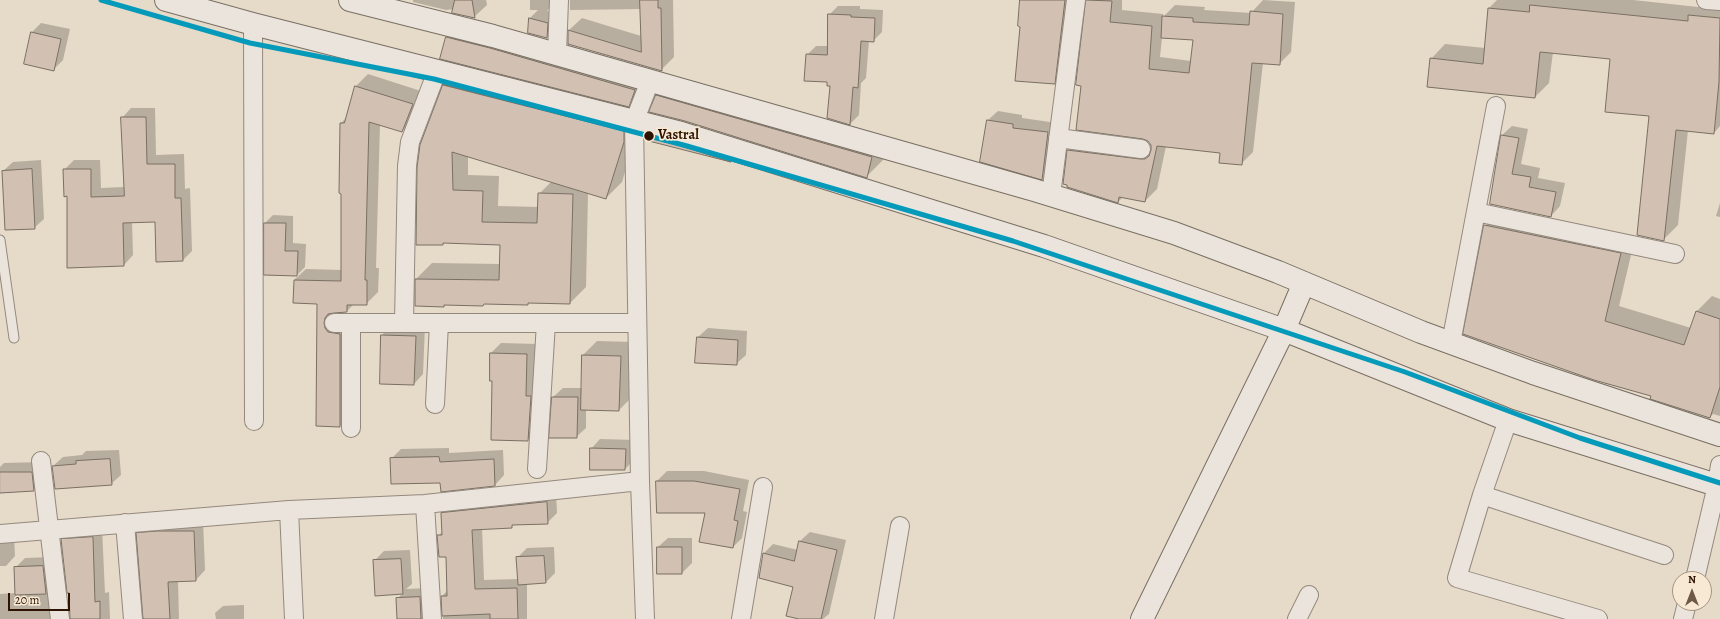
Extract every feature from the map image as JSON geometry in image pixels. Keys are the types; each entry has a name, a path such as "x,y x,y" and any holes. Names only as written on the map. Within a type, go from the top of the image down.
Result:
{"main road":[{"path":"166,0 253,24 681,133 1044,246 1284,330 1508,420 1719,479"},
{"path":"350,0 493,36 557,54 1051,195 1174,233 1304,283 1451,343 1533,373 1720,435"},
{"path":"1142,619 1284,330 1304,283"}],"street":[{"path":"557,54 559,0"},
{"path":"1051,195 1076,0"},
{"path":"1706,0 1720,1"},
{"path":"253,24 254,421"},
{"path":"404,322 407,166 410,142 434,79"},
{"path":"645,619 640,481 634,122 650,81"},
{"path":"1451,343 1496,106"},
{"path":"1058,138 1141,149"},
{"path":"1476,212 1675,254"},
{"path":"351,428 343,323 637,323"},
{"path":"435,404 439,323"},
{"path":"537,469 546,323"},
{"path":"1508,420 1482,495 1458,578 1598,619"},
{"path":"41,461 60,619"},
{"path":"1696,571 1719,479"},
{"path":"0,534 289,510 425,504 640,481"},
{"path":"741,619 763,487"},
{"path":"1482,495 1664,555"},
{"path":"425,504 432,619"},
{"path":"289,510 294,619"},
{"path":"125,523 133,619"},
{"path":"884,619 900,526"},
{"path":"1297,619 1309,595"}],"lane":[{"path":"0,240 14,338"}],"building":[{"path":"455,0 472,0 475,18 452,13"},
{"path":"640,0 658,0 658,8 661,8 662,71 568,44 568,30 641,52"},
{"path":"1020,0 1065,0 1055,84 1015,81 1020,27 1018,26"},
{"path":"1086,0 1112,1 1110,22 1152,26 1149,69 1189,73 1193,40 1161,38 1162,16 1193,18 1193,22 1249,25 1250,11 1283,14 1280,65 1252,63 1242,165 1219,163 1220,153 1157,146 1145,202 1119,197 1118,203 1067,187 1067,185 1063,184 1067,150 1145,159 1149,156 1151,150 1151,145 1148,141 1143,139 1076,130 1081,86 1076,85"},
{"path":"1530,5 1688,21 1688,15 1720,18 1719,82 1714,134 1676,130 1664,241 1637,235 1649,116 1605,112 1610,59 1540,52 1535,98 1427,87 1430,58 1483,64 1488,8 1529,12"},
{"path":"828,14 875,18 874,42 861,41 858,88 853,87 850,125 827,118 830,86 827,86 827,82 804,81 806,54 827,55"},
{"path":"529,18 548,23 547,38 528,33"},
{"path":"31,32 61,39 54,71 24,64"},
{"path":"446,37 490,48 635,90 629,107 440,59"},
{"path":"443,85 624,131 624,142 606,199 452,152 453,190 483,191 482,222 537,223 538,193 573,194 570,304 528,303 528,305 484,304 483,306 415,306 415,279 499,280 500,245 443,243 443,245 416,245 417,167 420,145"},
{"path":"355,86 413,104 402,132 369,122 365,280 367,280 367,305 347,305 347,312 328,314 325,318 325,328 328,332 340,334 340,427 316,426 317,304 293,303 294,280 341,281 341,194 339,193 340,123 344,123"},
{"path":"656,95 872,157 867,178 685,121 649,112"},
{"path":"121,117 146,117 147,164 175,164 175,198 181,198 183,261 156,262 155,222 123,223 124,266 67,268 67,196 64,197 63,169 91,169 91,197 124,196"},
{"path":"987,120 1013,124 1013,128 1048,132 1042,180 980,162"},
{"path":"1501,135 1519,138 1512,174 1531,177 1529,187 1556,192 1551,217 1490,204"},
{"path":"645,137 678,145 731,162 645,140"},
{"path":"32,169 35,229 5,230 2,171"},
{"path":"264,223 286,223 285,251 298,251 297,276 264,275"},
{"path":"1484,225 1621,253 1605,321 1684,345 1696,311 1720,319 1720,387 1710,418 1650,399 1651,396 1594,380 1463,334"},
{"path":"381,335 416,336 414,385 380,384"},
{"path":"697,337 738,340 737,365 695,363"},
{"path":"490,353 527,354 526,396 531,396 528,441 491,440 492,381 490,381"},
{"path":"582,355 621,356 619,411 581,410"},
{"path":"552,397 578,397 577,438 549,438"},
{"path":"590,448 626,449 625,470 590,470"},
{"path":"439,457 440,462 494,459 495,486 441,492 440,483 391,484 390,458"},
{"path":"110,459 112,485 55,489 52,466 76,464 76,461"},
{"path":"0,472 32,472 34,491 0,493"},
{"path":"656,481 694,481 740,489 734,520 738,521 733,548 699,542 705,513 657,513"},
{"path":"547,502 548,524 512,525 512,528 472,530 475,589 517,588 518,619 490,619 490,614 442,616 441,596 447,596 446,557 439,557 437,535 442,535 441,513"},
{"path":"158,531 194,531 196,581 168,582 170,619 143,619 136,533"},
{"path":"93,537 95,602 100,601 100,619 70,619 69,593 67,593 61,539"},
{"path":"799,541 837,550 821,619 799,619 786,616 793,587 759,578 763,553 794,561"},
{"path":"657,547 682,547 682,574 657,574"},
{"path":"544,556 546,583 518,585 516,557"},
{"path":"401,559 403,594 375,596 373,560"},
{"path":"43,566 46,594 15,595 14,567"},
{"path":"420,597 421,619 397,619 396,598"}],"transit line":[{"path":"101,0 250,43 434,79 687,146 1013,241 1405,372 1580,438 1720,483"}],"place":[{"name":"Vastral","path":"649,136"}]}
